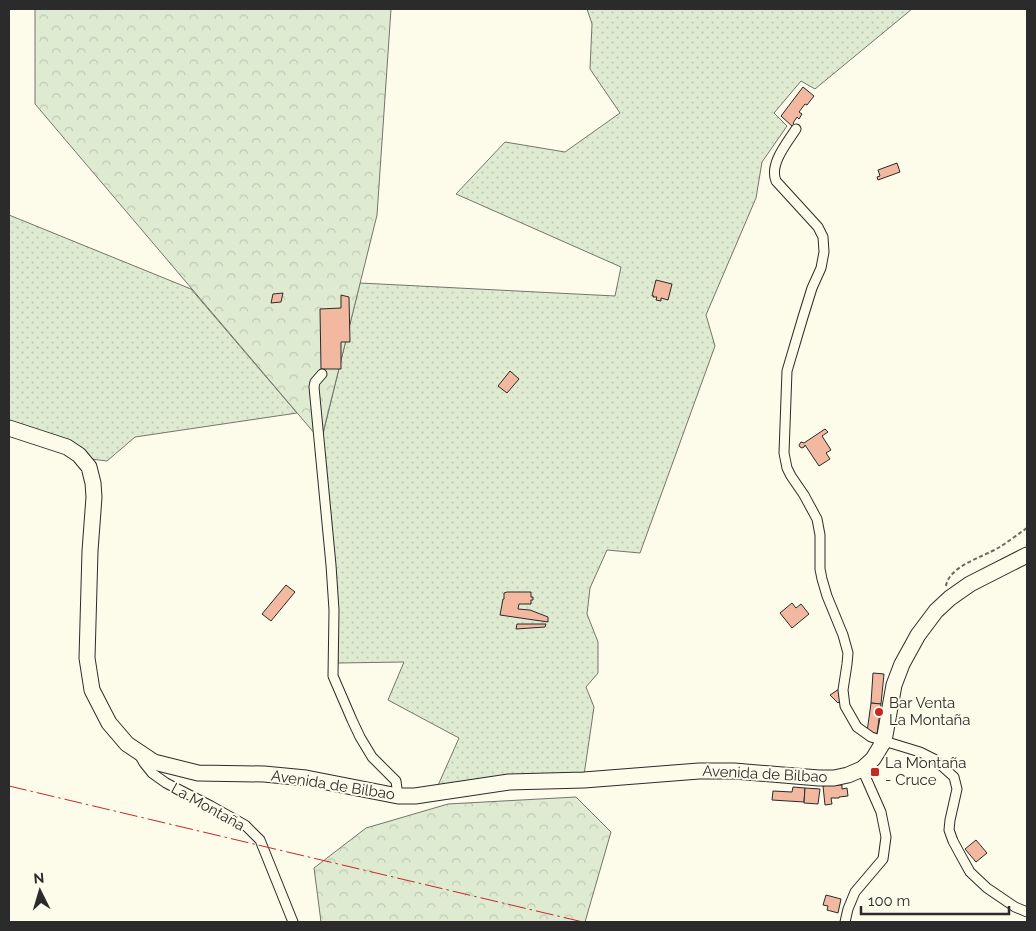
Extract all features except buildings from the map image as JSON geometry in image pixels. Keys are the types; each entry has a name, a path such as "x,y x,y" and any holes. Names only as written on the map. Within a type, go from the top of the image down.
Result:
{"highway":[{"name":"Avenida de Bilbao","path":"9,428 67,447 79,455 89,467 94,497 90,551 88,658 92,690 109,723 127,744 154,762 198,772 264,774 306,778 398,796 415,796 509,782 584,780 699,771 760,772 834,778 862,769"},
{"path":"862,769 873,759 884,741 894,685 902,664 918,636 936,611 970,584 1027,555"}],"street":[{"path":"796,129 779,158 773,175 776,181 818,227 823,237 824,252 821,268 802,317 787,371 784,453 787,468 817,519 820,535 820,569 822,579 848,653 843,690 846,706 856,727 871,737 920,752 934,760 954,777 958,789 950,820 950,830 960,854 970,872 987,888 1027,912"},
{"path":"322,374 315,382 314,387 333,601 333,676 360,737 372,757 396,781 398,796"},
{"name":"La Montaña","path":"138,751 144,763 166,783 245,825 260,840 293,922"},
{"path":"845,922 855,892 883,859 886,837 881,812 862,769"}],"path":[{"path":"950,598 946,587 950,576 965,565 1003,545 1027,528"}],"green space":[{"path":"35,9 391,9 377,215 321,441 35,104"},
{"path":"587,9 912,9 815,89 801,81 774,113 787,126 762,162 756,198 706,315 715,346 640,553 607,550 590,588 587,614 598,642 598,673 586,687 594,707 584,775 436,790 459,738 388,700 404,662 338,663 321,442 360,283 615,296 621,267 456,194 505,142 565,152 620,113 590,69 592,24"},
{"path":"9,215 191,289 297,413 135,437 107,461 91,459 9,421"},
{"path":"576,797 611,832 585,922 321,922 314,868 366,828 448,804"}],"power":[{"path":"9,786 583,922"}],"place":[{"name":"Bar Venta La Montaña","path":"879,712"},
{"name":"La Montaña - Cruce","path":"875,772"}]}
